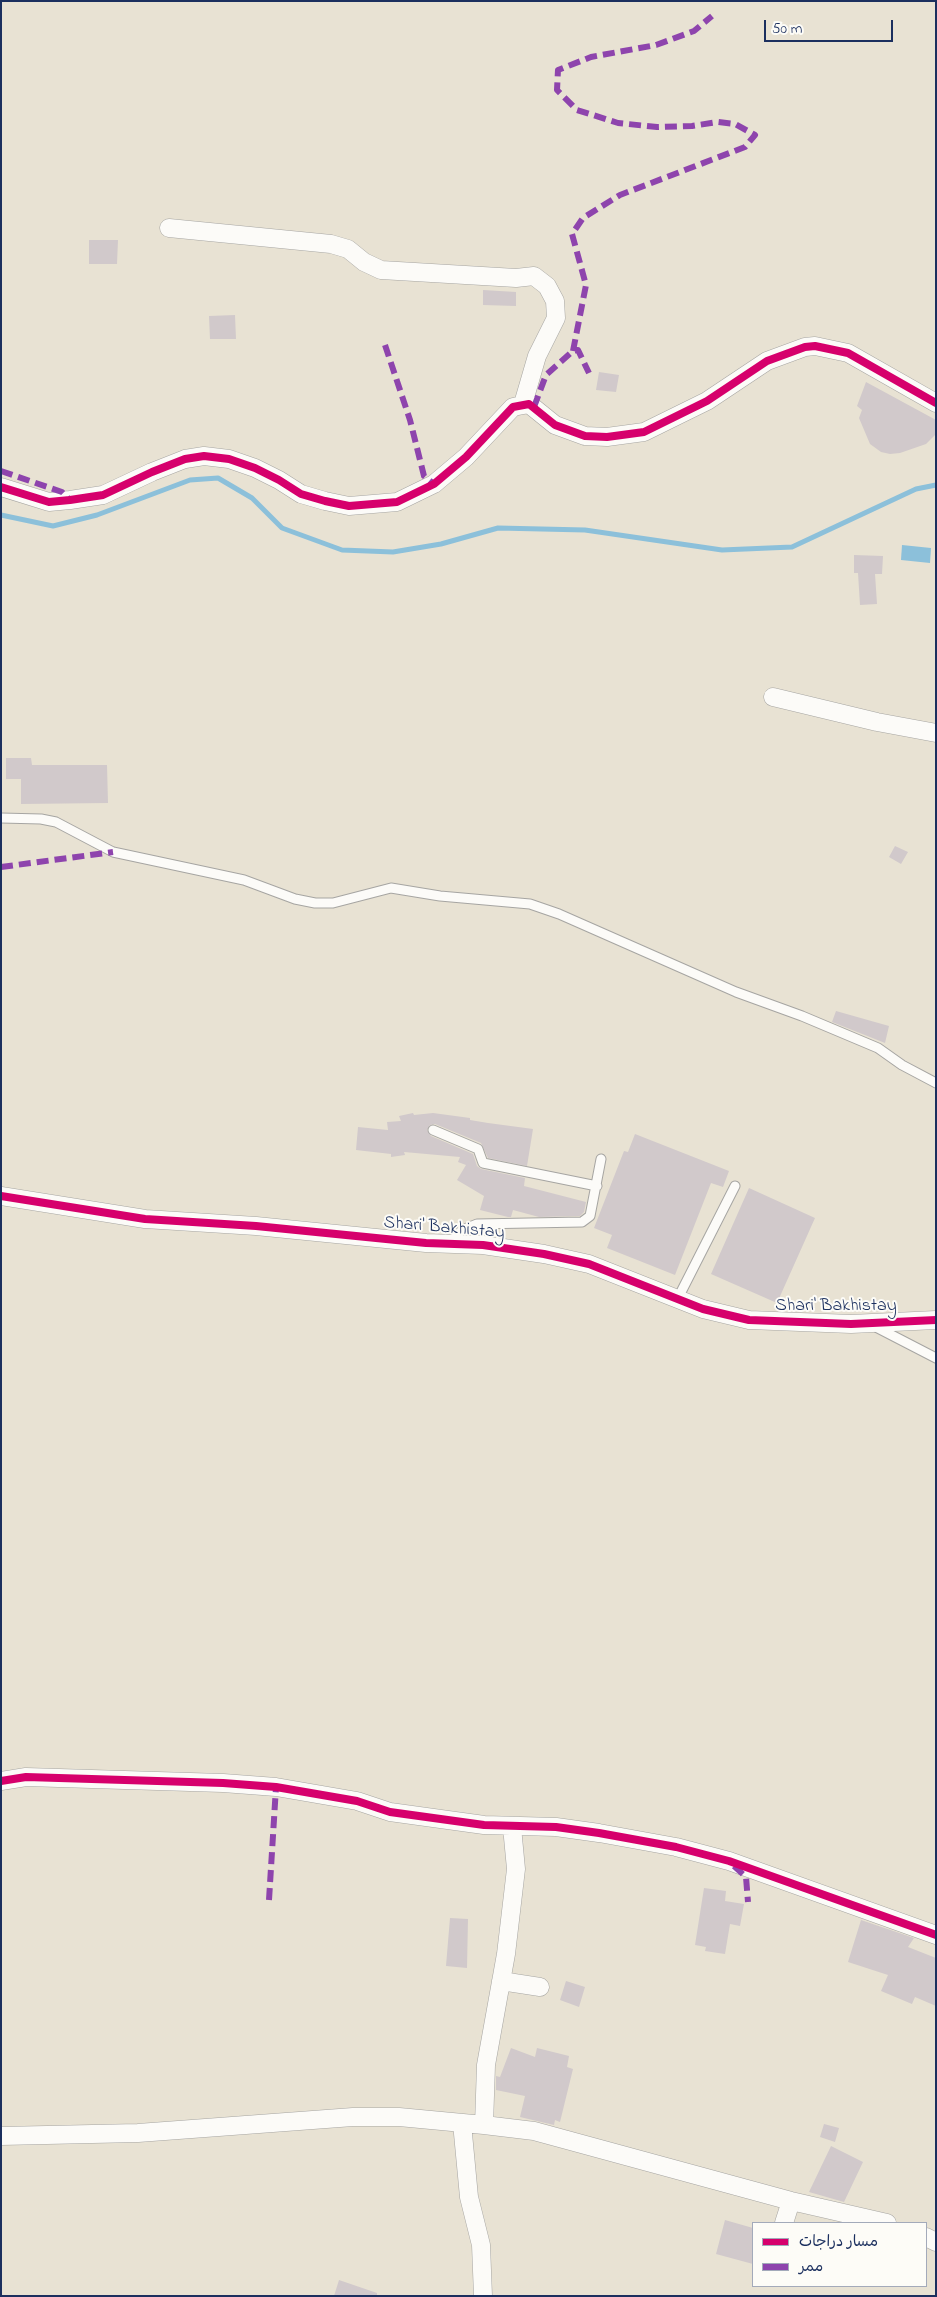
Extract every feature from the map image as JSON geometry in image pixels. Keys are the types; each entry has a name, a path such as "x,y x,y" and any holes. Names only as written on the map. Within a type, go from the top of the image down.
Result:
{"street":[{"path":"169,228 331,244 348,250 364,262 381,270 516,278 534,276 548,286 555,301 556,318 537,356 523,404"},
{"path":"1,487 49,502 103,495 185,459 204,456 229,459 255,468 301,494 325,501 349,506 397,502 434,484 466,456 513,407 523,404 534,407 556,425 585,436 607,437 644,432 707,401 767,361 793,350 815,346 848,353 936,403"},
{"path":"773,697 936,734"},
{"name":"Shari' Bakhistay","path":"1,1196 145,1219 256,1226 506,1248 589,1264 677,1300 703,1309 749,1320 804,1323 936,1320"},
{"path":"1,1781 26,1777 232,1783 276,1787 357,1801 390,1812 512,1826 556,1827 676,1847 729,1861 936,1935"},
{"path":"484,2125 486,2065 501,1981 516,1868 512,1826"},
{"path":"501,1981 540,1987"},
{"path":"1,2136 164,2131 353,2117 400,2118 484,2125 534,2131 791,2201 883,2222"},
{"path":"462,2123 469,2197 481,2245 483,2296"},
{"path":"784,2222 791,2201"}],"lane":[{"path":"1,818 41,818 56,822 113,852 244,880 295,899 315,903 333,903 391,888 440,896 530,904 559,914 736,992 802,1016 878,1048 902,1065 936,1083"},
{"path":"433,1130 478,1149 483,1163 597,1186"},
{"path":"448,1244 462,1230 476,1224 582,1222 590,1216 601,1159"},
{"path":"677,1300 734,1186"},
{"path":"869,1323 936,1358"}],"water":[{"path":"902,545 931,548 930,563 901,560"}],"building":[{"path":"89,240 118,240 117,264 89,264"},
{"path":"483,290 516,292 516,306 483,305"},
{"path":"235,315 236,339 210,339 209,316"},
{"path":"599,372 619,375 616,392 596,390"},
{"path":"866,382 936,420 936,434 926,444 900,453 890,454 881,452 870,444 859,418 862,410 857,406"},
{"path":"854,555 883,556 882,574 875,574 877,604 860,605 858,573 854,573"},
{"path":"6,758 31,758 32,765 107,765 108,803 21,804 21,779 6,779"},
{"path":"895,846 908,852 901,864 889,857"},
{"path":"836,1011 889,1026 885,1043 832,1022"},
{"path":"413,1113 414,1115 433,1113 533,1129 527,1166 488,1158 481,1143 435,1124 430,1125 427,1130 431,1136 473,1154 477,1166 481,1169 525,1178 524,1186 586,1202 584,1212 580,1216 539,1217 513,1210 511,1217 508,1217 480,1210 484,1196 457,1180 466,1165 458,1162 460,1157 404,1152 405,1155 391,1157 391,1154 356,1150 358,1127 388,1130 387,1122 401,1121 399,1116"},
{"path":"635,1134 729,1171 723,1187 711,1183 675,1275 607,1248 612,1235 594,1228 624,1151 628,1152"},
{"path":"749,1188 815,1218 777,1303 711,1274"},
{"path":"704,1888 726,1891 725,1901 744,1904 740,1926 730,1924 725,1954 705,1951 706,1947 695,1945"},
{"path":"450,1918 468,1919 467,1968 446,1966"},
{"path":"861,1920 914,1938 908,1947 936,1958 936,2006 915,1997 912,2004 881,1991 888,1975 848,1962"},
{"path":"566,1981 585,1987 579,2007 560,2000"},
{"path":"511,2048 535,2057 537,2048 569,2056 567,2067 573,2069 560,2122 555,2120 554,2125 520,2117 525,2096 496,2090 496,2076 500,2077"},
{"path":"824,2124 839,2128 835,2142 820,2137"},
{"path":"831,2146 863,2162 844,2202 809,2192"},
{"path":"725,2220 752,2228 752,2264 716,2254"},
{"path":"339,2280 377,2293 377,2296 334,2296"}],"waterway":[{"path":"1,515 53,526 97,515 190,480 218,478 252,498 282,528 342,550 393,552 441,544 498,528 585,530 722,550 792,547 916,489 936,485"}],"marked path":[{"path":"573,351 586,285 572,234 583,218 620,195 745,147 755,135 735,124 718,122 692,126 657,127 618,123 577,110 557,90 558,70 591,57 656,45 694,31 712,16"},
{"path":"385,345 410,420 424,476 434,484"},
{"path":"534,407 546,375 573,351 578,350 589,373"},
{"path":"1,471 62,492 70,500"},
{"path":"1,867 113,852"},
{"path":"269,1900 276,1787"},
{"path":"734,1866 746,1877 748,1902"}],"cycle path":[{"path":"1,487 49,502 103,495 185,459 204,456 229,459 255,468 301,494 325,501 349,506 397,502 434,484 466,457 513,407 529,404 555,425 585,436 607,437 644,432 707,401 767,361 805,347 815,346 848,353 936,403"},
{"path":"1,1196 145,1219 256,1226 426,1243 483,1245 544,1254 589,1264 703,1309 749,1320 851,1324 936,1320"},
{"path":"1,1781 26,1777 223,1783 276,1787 357,1801 390,1812 484,1825 556,1827 599,1833 676,1847 729,1861 936,1935"}]}
